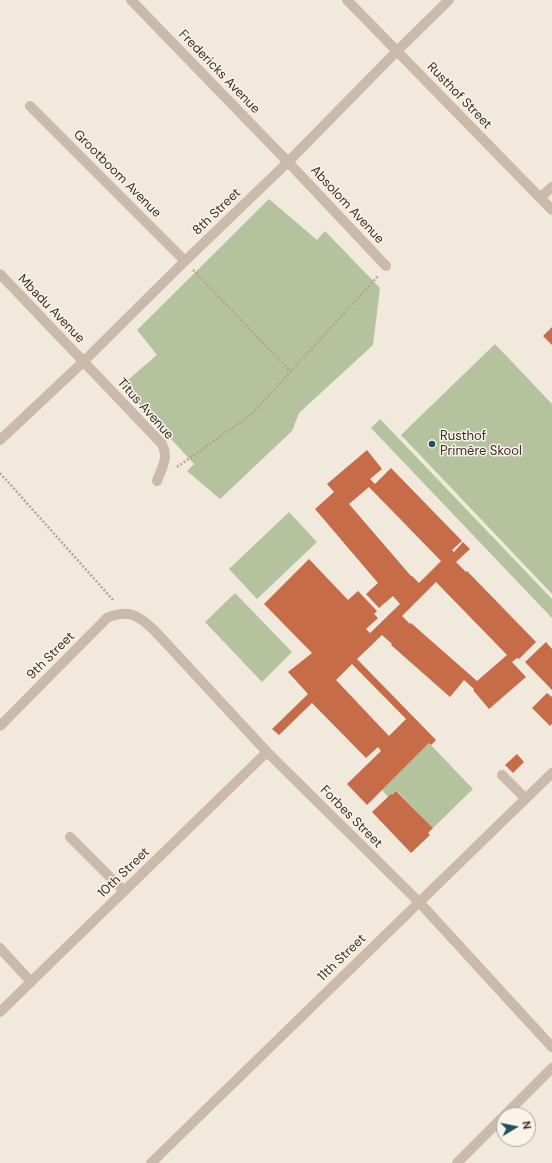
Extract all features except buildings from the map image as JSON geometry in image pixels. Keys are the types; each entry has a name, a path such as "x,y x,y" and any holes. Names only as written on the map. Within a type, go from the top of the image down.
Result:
{"street":[{"name":"Rusthof Street","path":"347,0 552,210"},
{"name":"8th Street","path":"0,440 83,362 288,162 449,0"},
{"name":"Fredericks Avenue","path":"137,2 288,162"},
{"name":"Grootboom Avenue","path":"30,106 185,261"},
{"name":"Absolom Avenue","path":"288,162 386,266"},
{"path":"540,198 552,187"},
{"name":"Mbadu Avenue","path":"0,274 83,362"},
{"name":"Titus Avenue","path":"83,362 162,444 166,452 166,457 157,481"},
{"name":"9th Street","path":"0,726 107,618 125,614"},
{"name":"Forbes Street","path":"125,614 133,615 142,619 154,630 267,752 418,902 552,1047"},
{"name":"10th Street","path":"0,1012 267,752"},
{"name":"11th Street","path":"151,1163 552,773"},
{"path":"502,775 525,798"},
{"path":"70,837 124,892"},
{"path":"0,948 31,982"},
{"path":"513,1107 552,1068"},
{"path":"456,1163 496,1124"}],"path":[{"path":"185,261 291,372"},
{"path":"157,481 252,414 386,266"},
{"path":"0,474 125,614"}],"green space":[{"path":"269,199 317,240 325,231 380,288 373,345 299,413 292,431 220,499 187,471 194,464 122,385 157,355 137,330"},
{"path":"495,344 552,404 552,594 401,435"},
{"path":"380,419 552,599 552,618 371,428"},
{"path":"289,512 317,542 257,599 229,569"},
{"path":"235,593 292,652 262,682 205,622"},
{"path":"429,743 473,789 433,828 397,791 388,797 382,790"}],"place":[{"name":"Rusthof Primêre Skool","path":"432,444"}]}
